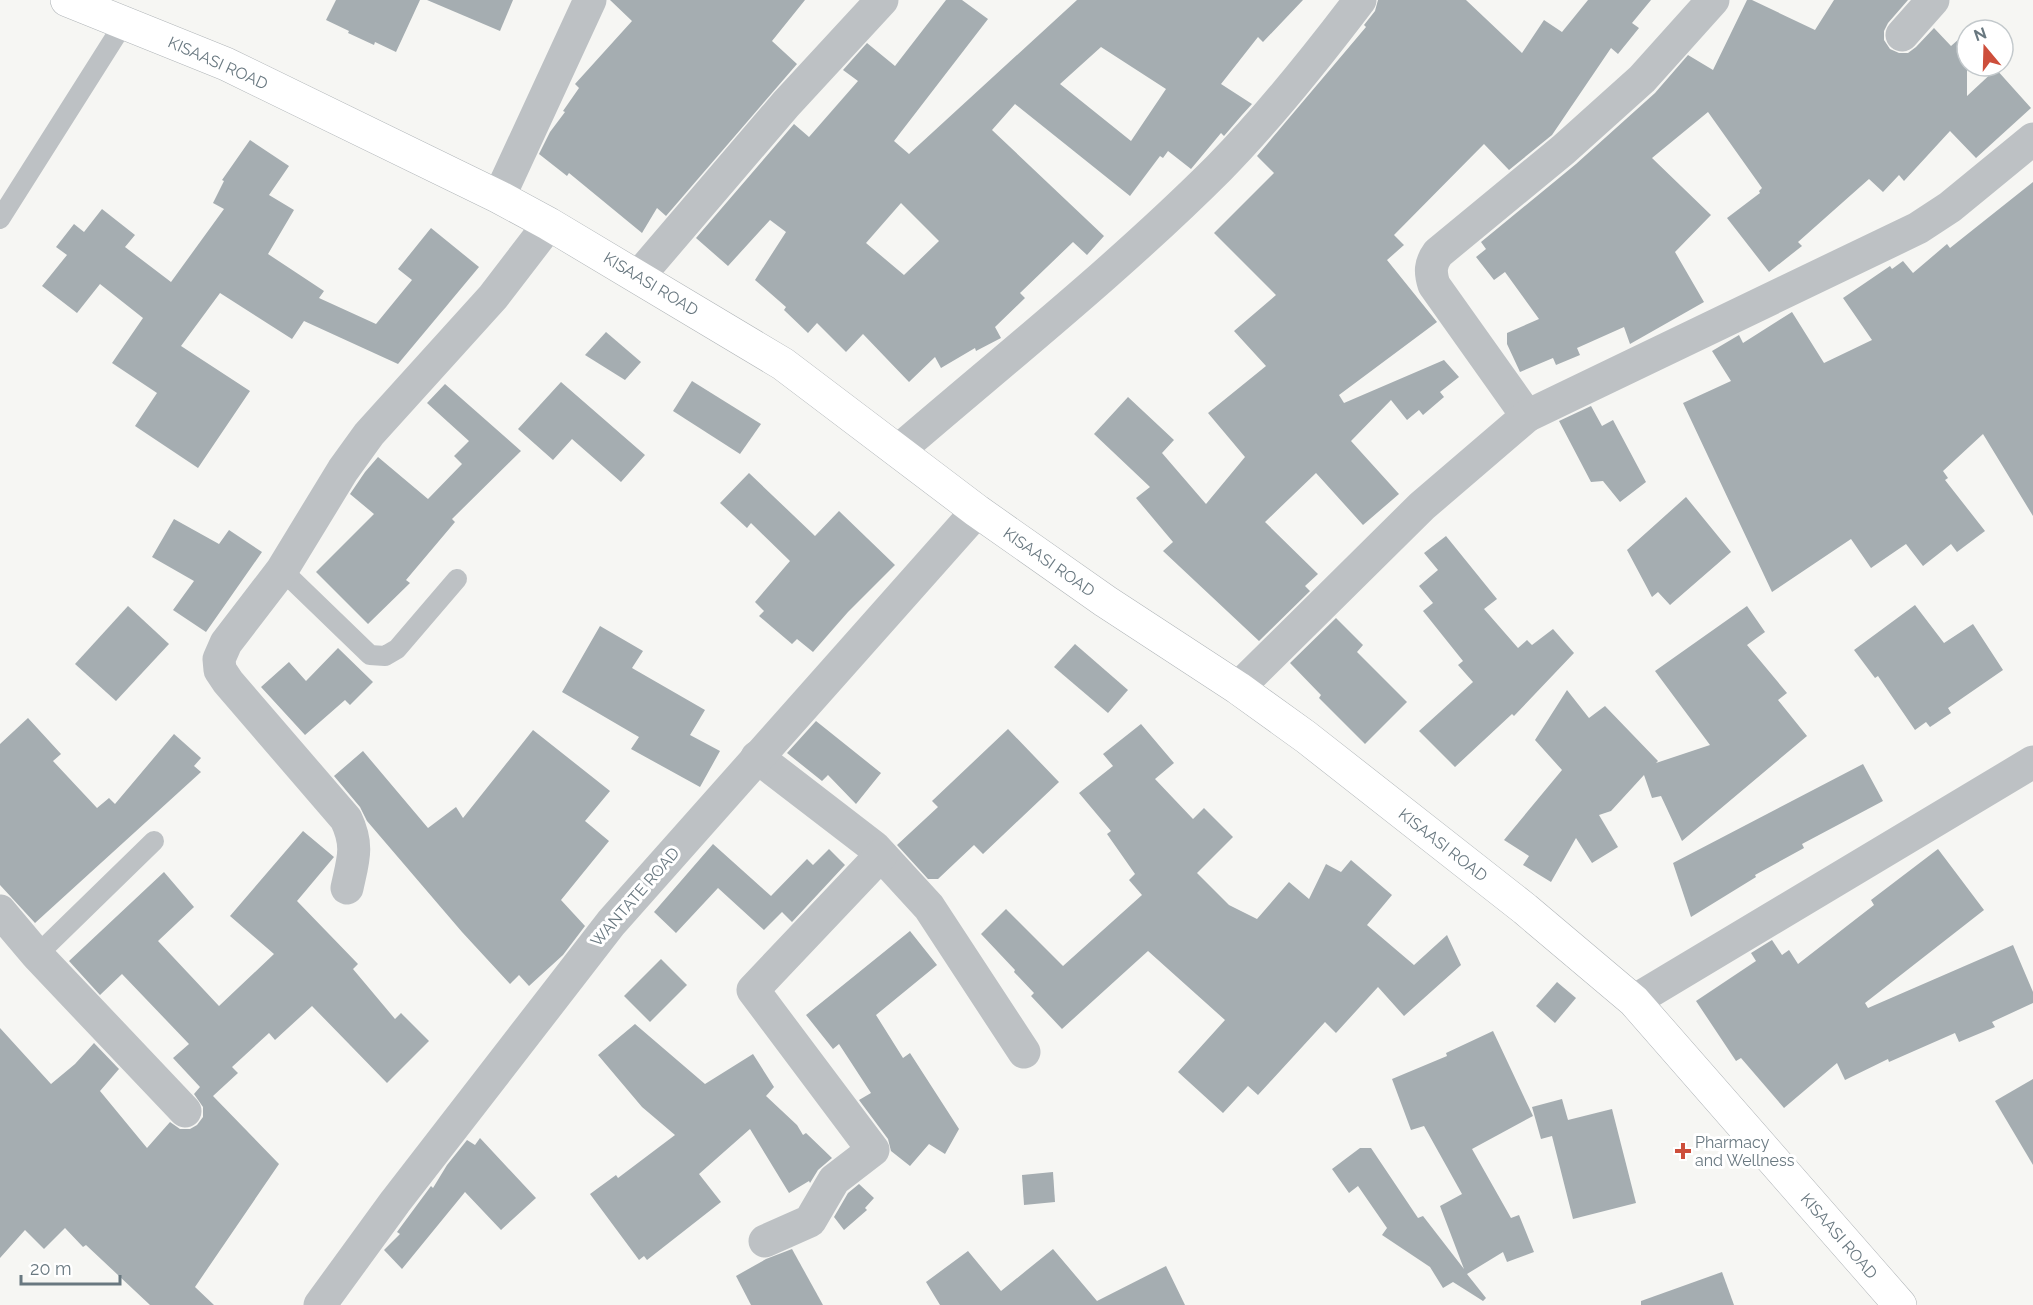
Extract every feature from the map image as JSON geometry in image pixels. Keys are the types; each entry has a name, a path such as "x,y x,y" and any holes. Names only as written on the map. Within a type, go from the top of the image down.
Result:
{"main road":[{"name":"KISAASI ROAD","path":"67,0 226,64 499,197 549,224 783,364 977,511 1105,601 1238,688 1306,737 1525,909 1634,1001 1900,1305"}],"street":[{"path":"499,197 590,0"},
{"path":"638,277 786,104 882,0"},
{"path":"898,451 1141,243 1221,166 1286,93 1360,0"},
{"path":"1527,416 1434,285 1430,273 1432,262 1438,253 1563,150 1642,79 1713,0"},
{"path":"1902,36 1933,0"},
{"path":"1238,688 1422,506 1527,416 1918,228 1950,207 2033,139"},
{"path":"346,888 354,855 354,835 346,819 228,682 220,670 219,659 226,643 282,570 343,470 369,434 480,313 549,224"},
{"name":"WANTATE ROAD","path":"320,1305 402,1193 611,923 977,511"},
{"path":"757,757 874,847 929,908 1024,1052"},
{"path":"1634,1001 2033,762"},
{"path":"765,1241 810,1221 834,1180 873,1150 753,990 881,855"},
{"path":"0,911 37,955 184,1111"}],"lane":[{"path":"0,219 124,23"},
{"path":"282,570 370,655 385,656 397,649 457,579"},
{"path":"37,955 154,842"}],"building":[{"path":"336,0 420,0 396,52 375,42 374,45 326,20"},
{"path":"427,0 513,0 500,31"},
{"path":"610,0 805,0 772,41 797,64 666,216 657,208 642,233 569,173 567,176 539,154 550,132 579,88 575,84 632,21"},
{"path":"946,0 962,0 988,19 894,141 909,154 1077,0 1303,0 1263,42 1258,37 1221,84 1252,104 1224,136 1221,133 1191,169 1168,151 1163,158 1160,156 1130,196 1015,104 992,130 1104,236 1087,255 1073,242 1020,293 1025,298 995,327 1001,338 976,351 975,348 941,368 935,357 909,382 863,334 846,352 817,323 808,333 784,310 786,307 755,280 786,232 770,220 728,266 696,238 794,124 809,137 858,81 843,70 867,43 895,66","holes":["1101,47 1166,89 1131,141 1060,84","901,203 939,241 904,275 866,243"]},
{"path":"1378,0 1466,0 1522,53 1544,20 1562,32 1588,0 1651,0 1632,23 1639,28 1618,54 1611,48 1552,135 1509,170 1484,144 1394,235 1404,245 1387,260 1437,322 1339,395 1344,403 1444,360 1459,377 1440,392 1444,397 1423,415 1419,410 1407,420 1391,400 1351,441 1399,494 1363,525 1316,473 1265,522 1318,574 1305,586 1310,591 1259,641 1163,551 1173,542 1136,498 1150,487 1094,434 1128,397 1174,440 1162,453 1206,504 1245,457 1208,413 1266,366 1234,331 1276,295 1214,233 1274,173 1257,156 1366,27 1364,25 1375,11"},
{"path":"1747,0 1752,0 1815,30 1834,0 1908,0 1884,31 1884,40 1890,49 1899,53 1908,53 1934,28 1951,46 1955,42 1955,78 1967,78 1967,96 1986,78 2004,78 2031,108 1976,158 1950,131 1904,181 1899,175 1883,192 1869,179 1798,242 1802,246 1769,272 1727,218 1760,193 1762,188 1708,112 1652,158 1711,215 1675,252 1704,302 1630,344 1624,327 1577,348 1580,355 1556,365 1553,358 1520,372 1507,344 1507,333 1539,319 1505,272 1494,280 1476,257 1486,249 1481,242 1576,164 1655,93 1688,55 1713,70"},
{"path":"250,140 289,166 269,195 294,210 268,254 324,291 319,298 376,324 412,280 398,269 431,228 479,267 398,364 304,321 292,339 220,293 181,346 250,391 198,468 135,426 157,393 112,363 143,318 100,284 77,313 42,286 67,255 56,247 74,224 84,232 102,209 135,235 125,247 171,282 224,209 213,203 224,181 222,180"},
{"path":"2033,182 2033,516 1983,434 1943,471 1948,478 1945,480 1985,531 1957,552 1951,544 1923,566 1906,544 1871,568 1851,539 1772,592 1683,403 1731,381 1712,351 1739,335 1743,343 1792,312 1824,363 1872,340 1843,298 1890,266 1892,269 1903,261 1913,273 1947,244 1950,248"},
{"path":"606,332 641,362 625,380 585,355"},
{"path":"692,381 761,424 740,454 673,411"},
{"path":"561,382 645,455 621,482 572,439 553,460 518,429"},
{"path":"445,384 521,451 452,519 455,522 406,580 410,583 368,624 316,572 374,514 350,494 378,457 428,499 462,464 454,456 469,441 427,403"},
{"path":"1591,406 1602,426 1613,420 1646,482 1620,502 1603,481 1591,482 1559,421"},
{"path":"749,473 815,536 839,511 895,565 848,612 813,652 797,639 792,644 759,616 764,611 755,602 790,561 751,523 747,528 720,503"},
{"path":"1686,497 1731,552 1670,605 1658,592 1652,597 1627,550"},
{"path":"174,519 219,544 229,530 262,552 206,632 173,610 194,581 152,557"},
{"path":"1446,536 1497,599 1484,609 1518,648 1527,640 1532,645 1553,629 1574,653 1514,716 1512,714 1455,767 1419,731 1473,682 1458,665 1463,661 1423,611 1433,603 1419,586 1438,570 1424,553"},
{"path":"1915,605 1944,643 1973,624 2003,670 1948,708 1951,713 1930,727 1926,722 1915,730 1878,676 1875,678 1854,650"},
{"path":"128,606 169,644 116,701 75,664"},
{"path":"1747,606 1765,632 1747,645 1787,693 1778,700 1807,736 1682,841 1661,796 1652,798 1644,775 1611,811 1599,815 1618,847 1592,863 1576,838 1551,882 1523,865 1529,856 1504,840 1562,770 1535,740 1567,690 1589,718 1605,706 1658,761 1656,763 1710,745 1655,671"},
{"path":"1336,618 1363,645 1357,652 1407,702 1365,744 1319,698 1321,695 1290,663"},
{"path":"600,626 643,651 632,668 705,710 690,735 720,751 700,787 631,749 639,737 562,692"},
{"path":"1075,644 1128,690 1108,713 1054,667"},
{"path":"338,648 373,682 350,705 345,700 305,735 261,687 289,662 306,681"},
{"path":"28,718 61,754 53,761 97,808 109,798 115,804 174,734 201,758 194,766 201,772 35,923 0,885 0,744"},
{"path":"816,721 881,773 856,804 828,775 822,781 787,753"},
{"path":"1141,724 1174,763 1155,779 1193,819 1204,808 1233,837 1197,873 1229,905 1257,919 1289,882 1309,899 1326,864 1341,872 1351,860 1392,895 1367,925 1414,965 1447,935 1461,965 1404,1016 1378,987 1336,1033 1325,1022 1258,1095 1248,1086 1223,1113 1178,1072 1225,1020 1148,951 1062,1029 1031,996 1034,993 1014,972 1015,970 981,934 1006,909 1063,966 1142,895 1129,880 1135,874 1107,834 1111,831 1079,793 1113,766 1103,754"},
{"path":"1008,729 1059,782 983,854 974,845 938,879 928,879 897,845 938,807 932,801"},
{"path":"533,730 610,791 585,821 609,841 561,900 585,926 563,955 529,986 519,975 510,984 367,821 360,807 334,776 363,751 428,828 456,807 463,818"},
{"path":"1863,764 1883,801 1802,844 1804,848 1755,875 1756,877 1691,917 1673,863"},
{"path":"303,831 334,857 297,901 358,964 353,969 395,1019 401,1013 429,1041 387,1083 312,1006 275,1040 269,1033 232,1067 238,1073 213,1096 279,1164 195,1287 214,1305 150,1305 86,1245 83,1247 65,1228 44,1249 25,1230 0,1258 0,1028 51,1084 75,1064 94,1043 119,1069 100,1091 147,1148 170,1122 180,1129 190,1129 197,1125 203,1117 203,1107 194,1094 200,1087 173,1058 189,1044 122,974 100,995 69,961 164,872 194,907 158,941 219,1006 274,954 230,916"},
{"path":"713,844 771,896 807,859 813,865 829,849 845,865 792,922 782,912 764,930 718,888 676,933 654,912"},
{"path":"1938,849 1984,910 1865,1003 1868,1008 2013,945 2033,992 2033,1003 1992,1022 1995,1027 1959,1042 1955,1033 1889,1062 1888,1059 1845,1080 1837,1063 1784,1108 1741,1058 1736,1061 1696,1001 1756,961 1751,953 1772,940 1782,955 1789,950 1798,964 1874,905 1871,900"},
{"path":"910,931 937,965 876,1015 903,1058 910,1053 959,1129 945,1154 929,1144 910,1166 891,1151 888,1139 859,1100 871,1093 839,1044 833,1049 806,1015"},
{"path":"661,959 687,985 650,1022 624,996"},
{"path":"1557,982 1576,998 1555,1023 1536,1006"},
{"path":"635,1024 705,1084 753,1054 774,1087 766,1096 797,1125 803,1135 806,1133 832,1158 818,1170 810,1183 809,1181 789,1193 750,1129 699,1174 721,1202 647,1260 644,1256 639,1260 590,1194 616,1175 618,1178 675,1135 642,1107 598,1055"},
{"path":"1493,1031 1533,1116 1472,1149 1511,1218 1519,1215 1534,1252 1507,1262 1503,1252 1467,1274 1486,1298 1483,1301 1453,1282 1443,1288 1430,1267 1382,1235 1387,1228 1358,1186 1349,1193 1332,1169 1360,1148 1371,1148 1418,1218 1423,1216 1464,1269 1440,1206 1462,1194 1424,1126 1411,1130 1392,1079 1447,1056 1446,1053"},
{"path":"2033,1079 2033,1165 1995,1101"},
{"path":"1562,1099 1568,1120 1612,1109 1636,1203 1573,1219 1552,1136 1541,1139 1532,1107"},
{"path":"480,1138 536,1198 501,1230 465,1192 402,1269 384,1250 400,1234 397,1232 431,1186 433,1188 447,1165 467,1140 475,1145"},
{"path":"1053,1172 1055,1202 1024,1205 1022,1175"},
{"path":"859,1184 874,1198 865,1208 867,1210 844,1230 834,1217 848,1193"},
{"path":"792,1249 823,1305 751,1305 736,1276 766,1259"},
{"path":"1053,1249 1097,1301 1166,1266 1185,1305 940,1305 926,1282 968,1251 1001,1291"},
{"path":"1722,1272 1734,1305 1641,1305 1641,1301"}],"place":[{"name":"Pharmacy and Wellness","path":"1683,1151"}]}
